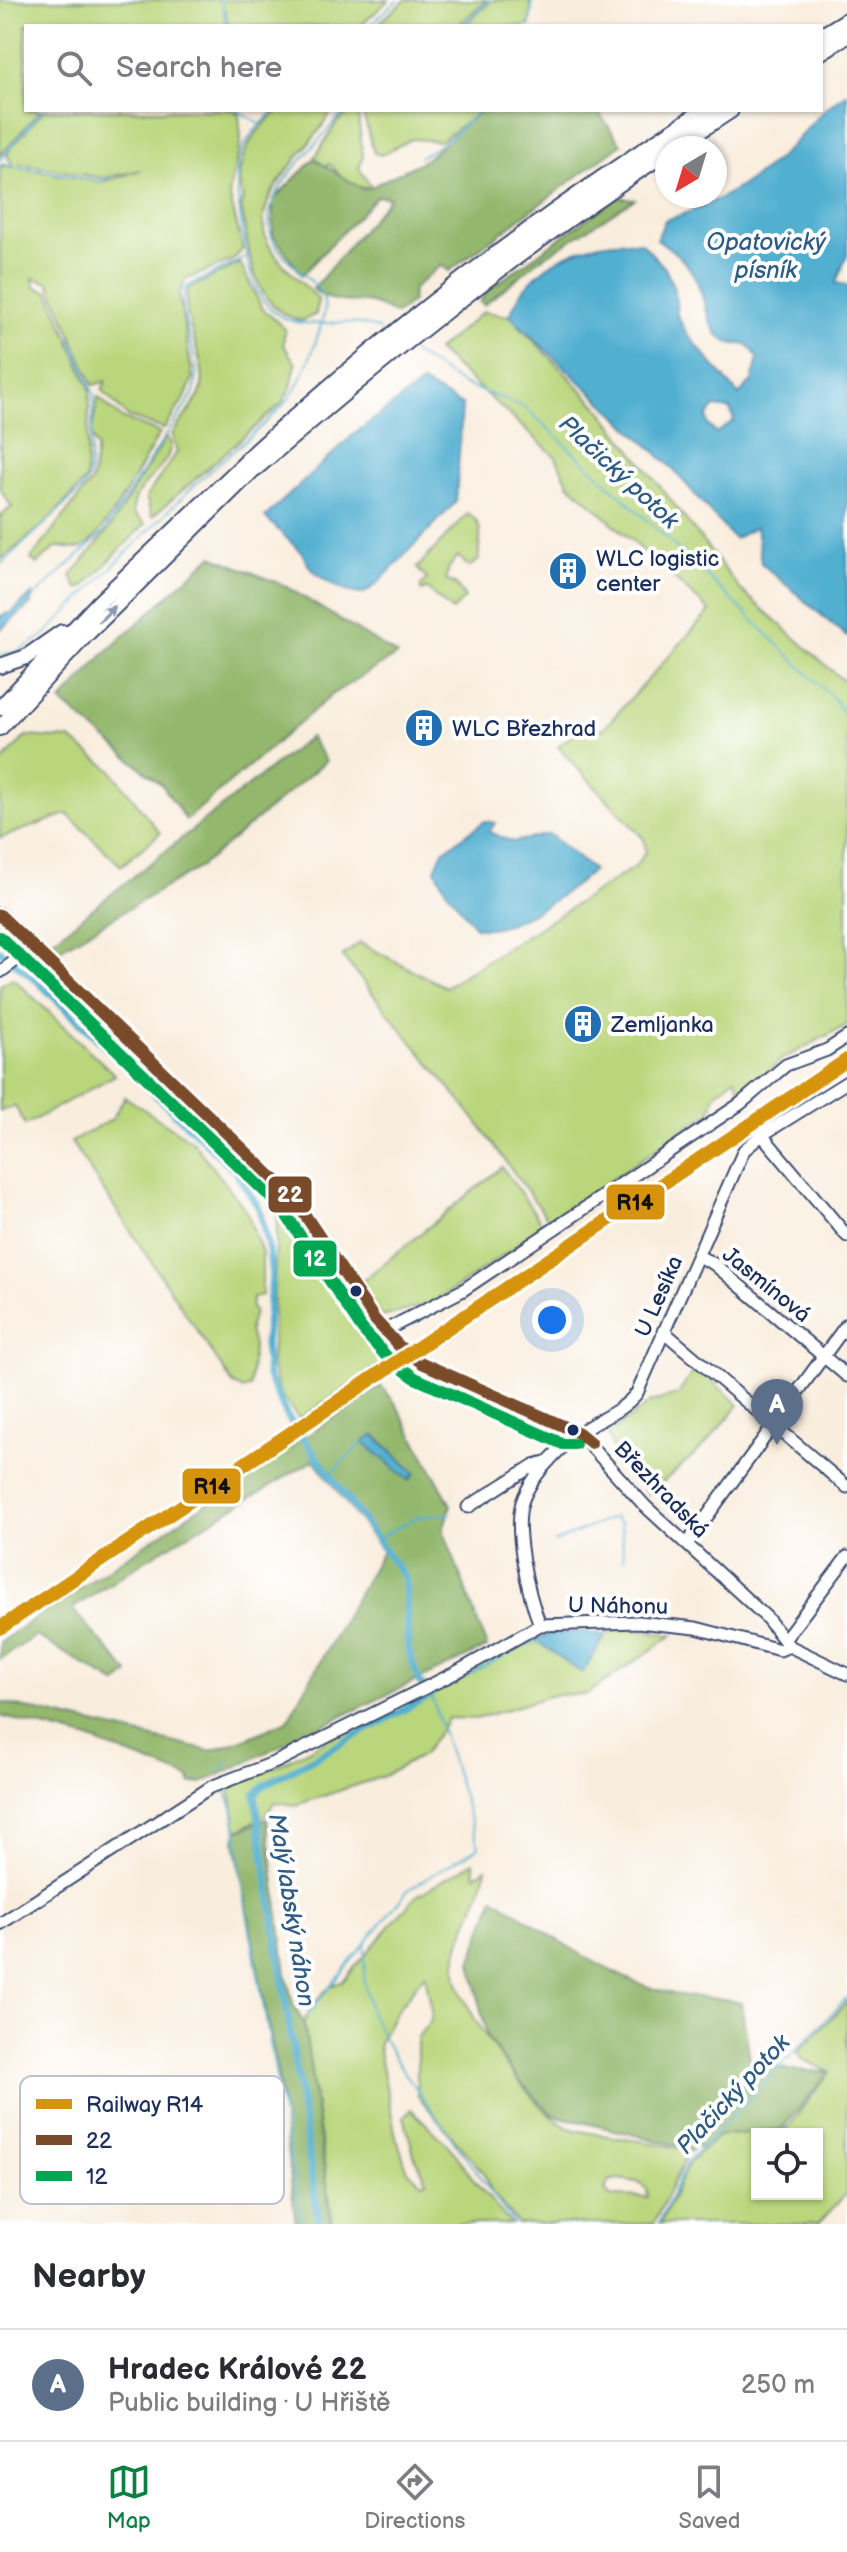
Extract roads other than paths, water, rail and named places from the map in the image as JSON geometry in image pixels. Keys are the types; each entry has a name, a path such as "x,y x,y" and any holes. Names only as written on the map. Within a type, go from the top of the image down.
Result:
{"highway":[{"path":"823,36 847,21"},
{"path":"823,50 847,35"},
{"path":"252,463 449,291 631,158 703,112"},
{"path":"691,136 727,112"},
{"path":"252,463 456,300 585,205 655,160"}],"main road":[{"path":"0,666 44,646 99,602 252,463"},
{"path":"0,728 252,463"},
{"path":"0,708 99,602"},
{"path":"0,915 27,953"}],"street":[{"path":"4,969 27,953"},
{"name":"Březhradská","path":"27,953 293,1197 384,1331 422,1363 579,1433 645,1506 766,1617 786,1643 847,1674"},
{"path":"384,1331 438,1306 476,1282 749,1098 791,1061 827,1050 847,1037"},
{"path":"847,1082 762,1135 847,1236"},
{"name":"U Lesíka","path":"549,1461 579,1433 623,1409 631,1401 744,1150 762,1135"},
{"name":"Jasmínová","path":"698,1256 714,1264 847,1376"},
{"path":"687,1544 847,1324"},
{"path":"663,1331 847,1487"},
{"path":"468,1507 522,1471 549,1461"},
{"path":"540,1625 529,1597 521,1527 523,1498 549,1461"},
{"path":"786,1643 847,1557"},
{"name":"U Náhonu","path":"0,1924 211,1787 276,1762 455,1673 540,1625 638,1622 696,1628 780,1650 786,1643"}],"water":[{"name":"Opatovický písník","path":"847,93 847,255 836,283 847,285 847,637 761,563 756,527 734,539 670,466 510,316 530,282 563,257 603,243 642,243 665,268 675,291 677,315 687,334 739,395 752,381 758,358 747,344 733,344 715,332 693,274 657,239 665,220 699,208 727,208 727,193 762,172 823,112","holes":["715,407 730,409 734,421 716,433 708,425 707,416"]},
{"path":"422,383 462,405 456,502 377,584 363,594 346,591 319,576 303,554 265,517 353,435"},
{"path":"32,594 31,604 0,630 0,616 12,612"},
{"path":"485,821 495,823 489,832 513,842 549,834 593,870 554,900 521,919 488,928 475,927 445,888 435,869 443,851"},
{"path":"374,1435 415,1473 409,1480 363,1442"},
{"path":"555,1633 606,1635 582,1673 534,1639"}],"waterway":[{"path":"221,0 227,24"},
{"name":"Plačický potok","path":"371,24 398,0"},
{"path":"463,24 489,0"},
{"path":"530,24 532,0"},
{"path":"0,160 40,112"},
{"path":"240,112 260,124"},
{"name":"Plačický potok","path":"274,112 249,138 237,170 242,226 249,266 258,292 272,310 295,322 353,323 380,330"},
{"path":"0,655 18,651 42,637 201,479 266,422 292,394 318,334 324,313 323,299 316,286 280,251 272,236 270,218 276,195 288,176 346,112"},
{"path":"420,157 448,140 477,112"},
{"path":"0,164 102,181 111,178"},
{"path":"33,598 103,533 193,394 196,367 183,311 186,287 249,256"},
{"path":"0,565 82,489 89,477 94,395 71,338"},
{"name":"Plačický potok","path":"411,351 462,384 525,407 701,570 835,700 847,720"},
{"name":"Malý labský náhon","path":"0,951 37,981 235,1171 259,1208 272,1276 265,1344 268,1377 287,1416 405,1578 408,1649 419,1682 431,1695 264,1785 255,1794 319,2224"},
{"path":"330,1474 363,1442"},
{"path":"377,1539 417,1517 450,1514"},
{"path":"555,1542 614,1517 621,1524 624,1559"},
{"path":"605,1636 612,1631"},
{"path":"308,2014 409,1889 479,1847 431,1695 525,1645 539,1642"},
{"path":"218,1771 228,1762"},
{"path":"225,1788 235,1813 244,1896 276,2076"},
{"path":"365,1943 364,1980 371,2014 395,2059 514,2224"},
{"name":"Plačický potok","path":"658,2224 687,2162 847,1998"},
{"path":"284,2122 302,2224"}],"railway":[{"path":"0,1635 847,1065"}],"rail line":[{"name":"R14","path":"0,1628 847,1060"}],"place":[{"name":"WLC logistic center","path":"568,571"},
{"name":"WLC Březhrad","path":"424,728"},
{"name":"Zemljanka","path":"583,1024"},
{"name":"Hradec Králové 22","path":"777,1445"}]}
